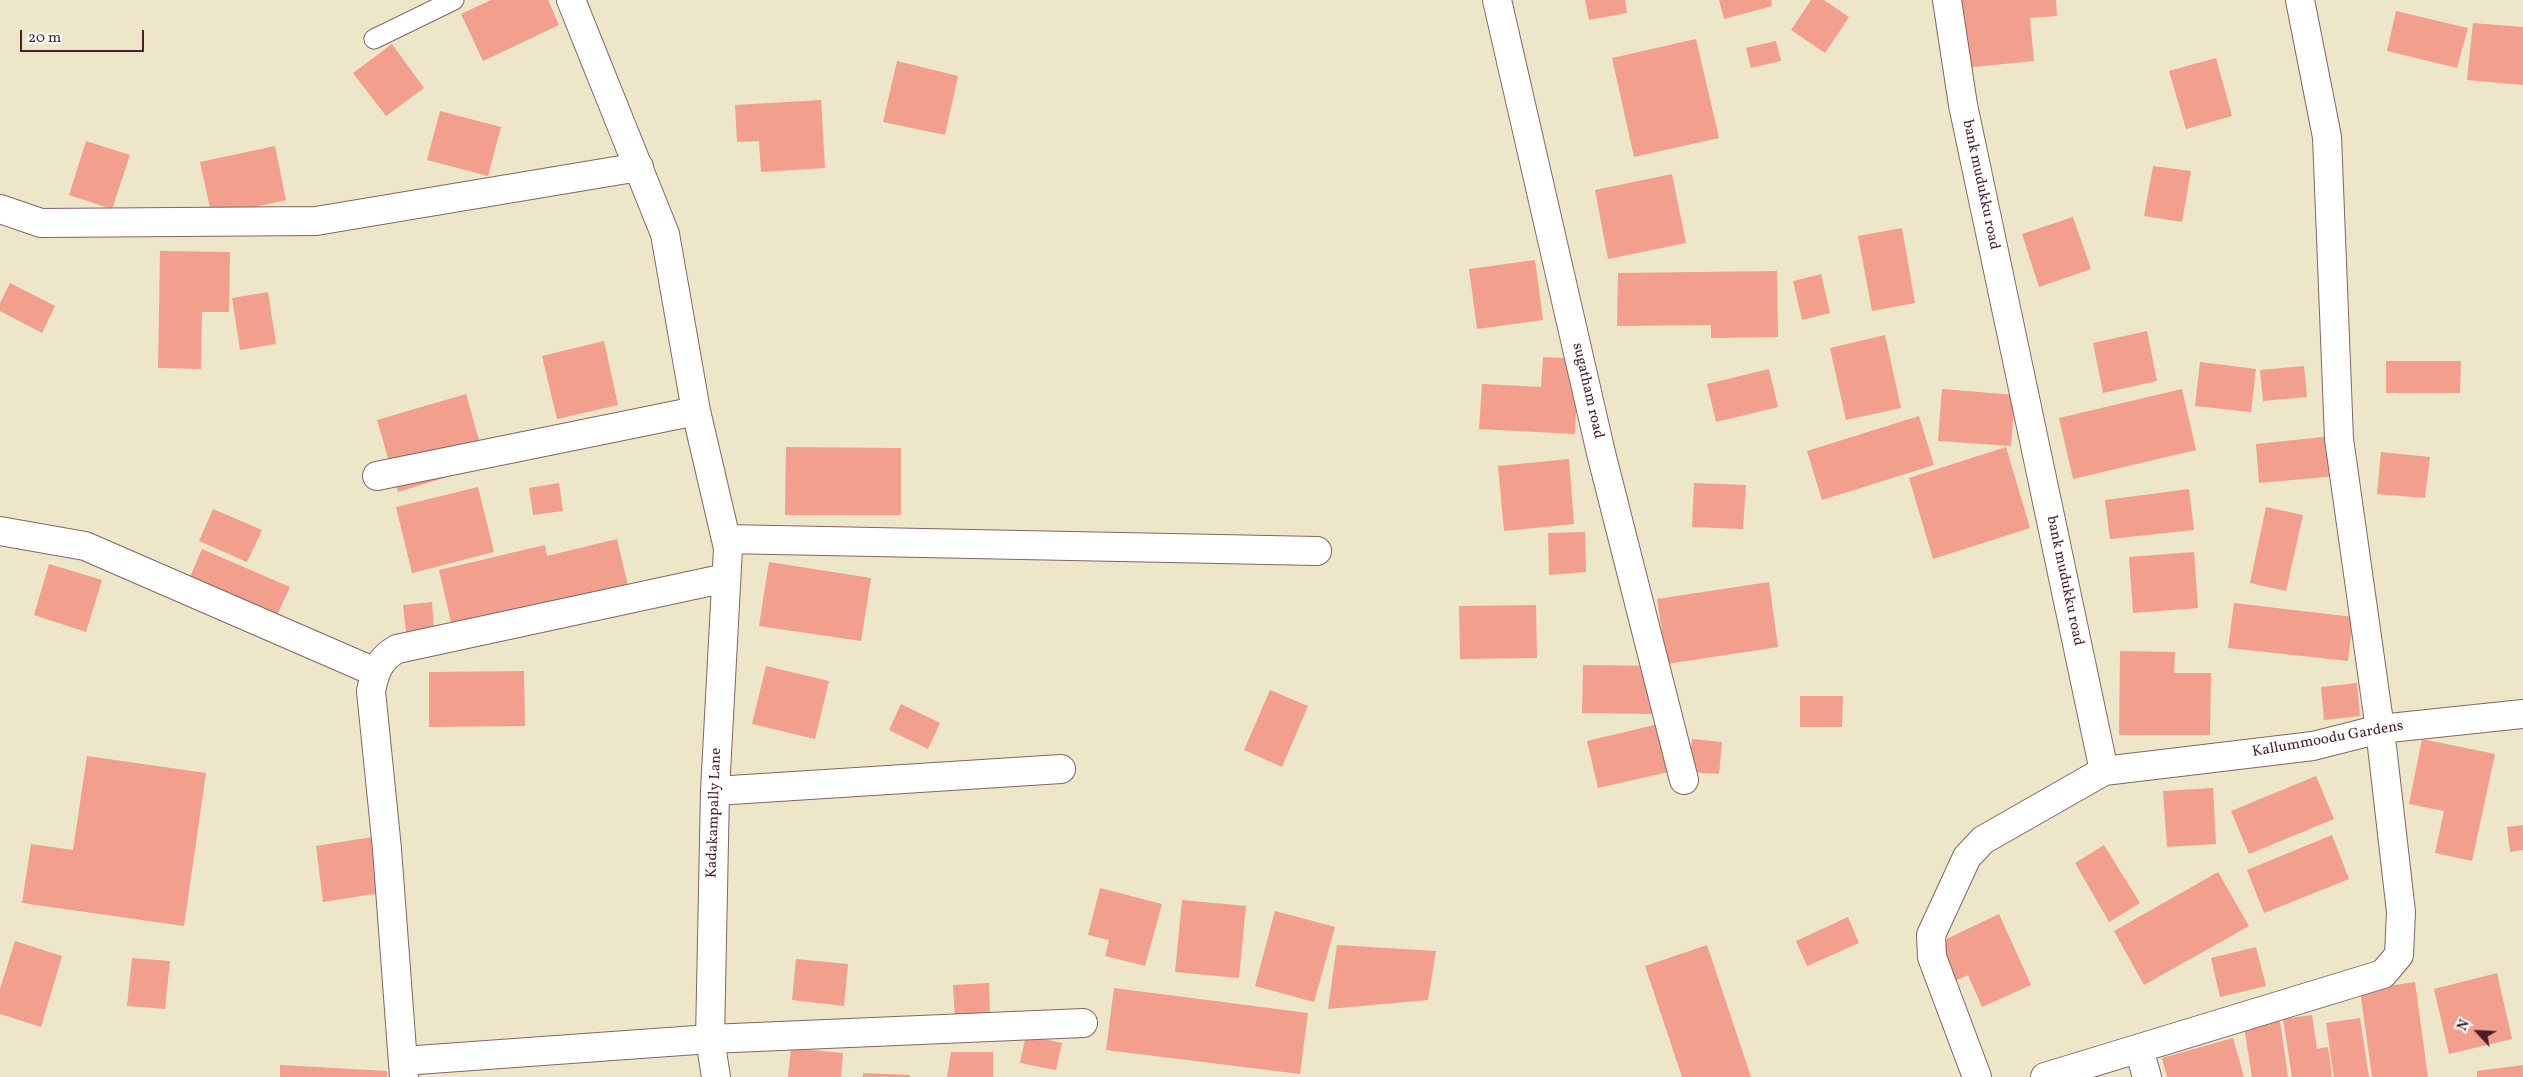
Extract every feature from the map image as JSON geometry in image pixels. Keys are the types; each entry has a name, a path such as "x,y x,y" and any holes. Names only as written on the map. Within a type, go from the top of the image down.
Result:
{"street":[{"name":"Kadakampally Lane","path":"572,0 665,234 696,411 727,543 715,791 710,1039 716,1077"},
{"name":"sugatham road","path":"1497,0 1601,453 1684,780"},
{"name":"bank mudukku road","path":"1947,0 1963,105 2104,772"},
{"path":"2045,1077 2384,974 2399,955 2401,912 2380,729 2339,439 2327,137 2300,0"},
{"path":"0,209 40,223 316,221 639,167"},
{"path":"0,230 32,219"},
{"path":"377,476 696,411"},
{"path":"0,531 86,546 375,672"},
{"path":"727,543 1317,550"},
{"path":"726,578 397,649 384,656 375,672 371,691 387,849 403,1069 710,1039 1083,1023"},
{"name":"Kallummoodu Gardens","path":"2104,772 2313,746 2380,729 2523,714"},
{"path":"715,791 1061,769"},
{"path":"1977,1077 1932,957 1931,935 1966,856 1983,840 2104,772"},
{"path":"2139,1049 2147,1077"}],"lane":[{"path":"374,38 454,0"}],"building":[{"path":"491,0 548,0 559,25 483,61 461,14"},
{"path":"1585,0 1625,0 1627,13 1589,20"},
{"path":"1719,0 1771,0 1772,6 1724,19"},
{"path":"1811,0 1824,0 1849,17 1825,53 1791,30"},
{"path":"1953,0 2056,0 2057,16 2030,18 2034,61 1963,68"},
{"path":"2396,11 2468,28 2457,68 2387,51"},
{"path":"2473,23 2523,27 2523,85 2467,80"},
{"path":"1696,39 1719,138 1634,157 1612,58"},
{"path":"1776,41 1781,61 1751,68 1746,48"},
{"path":"392,44 424,88 386,116 353,73"},
{"path":"2216,58 2232,116 2186,129 2169,71"},
{"path":"897,61 958,76 945,135 883,122"},
{"path":"821,100 825,168 761,172 759,141 737,142 735,105"},
{"path":"440,111 501,127 488,176 427,160"},
{"path":"86,141 130,155 112,209 69,195"},
{"path":"275,146 286,200 212,217 200,162"},
{"path":"2153,166 2191,171 2182,222 2144,216"},
{"path":"1672,174 1686,243 1608,259 1595,190"},
{"path":"2073,217 2091,269 2039,287 2022,234"},
{"path":"1902,228 1915,303 1872,311 1858,236"},
{"path":"160,251 230,252 229,312 202,312 201,369 158,368"},
{"path":"1535,260 1543,320 1477,329 1469,269"},
{"path":"1777,271 1778,337 1711,338 1711,325 1617,326 1618,273"},
{"path":"1821,274 1830,313 1802,320 1793,281"},
{"path":"10,283 55,306 42,333 0,311 0,303"},
{"path":"268,292 276,344 240,350 232,298"},
{"path":"2147,331 2157,381 2103,393 2093,343"},
{"path":"1885,335 1901,408 1846,420 1830,348"},
{"path":"604,341 618,405 557,419 542,356"},
{"path":"1543,357 1588,359 1577,386 1575,434 1479,429 1482,384 1541,387"},
{"path":"2386,361 2461,361 2460,393 2386,393"},
{"path":"2200,362 2256,369 2251,412 2195,406"},
{"path":"2304,366 2307,397 2263,401 2260,370"},
{"path":"1769,369 1778,407 1716,422 1707,384"},
{"path":"1942,389 2015,395 2011,446 1938,441"},
{"path":"2182,389 2196,450 2073,479 2059,418"},
{"path":"466,394 486,465 398,492 377,420"},
{"path":"1919,416 1934,465 1822,500 1807,451"},
{"path":"2333,436 2336,476 2259,483 2256,444"},
{"path":"786,447 901,448 901,515 785,515"},
{"path":"2006,447 2030,528 1933,559 1909,478"},
{"path":"2381,452 2430,457 2425,498 2377,494"},
{"path":"1569,459 1574,524 1504,531 1498,466"},
{"path":"559,483 563,511 533,515 529,488"},
{"path":"1694,483 1746,485 1743,529 1692,527"},
{"path":"478,487 494,552 412,573 396,507"},
{"path":"2189,489 2194,530 2110,539 2105,500"},
{"path":"2266,507 2303,515 2286,591 2250,583"},
{"path":"213,509 262,530 247,562 199,541"},
{"path":"1585,532 1586,572 1549,575 1548,533"},
{"path":"617,539 629,590 453,631 439,570 545,545 547,556"},
{"path":"202,549 290,587 277,615 190,577"},
{"path":"2194,552 2198,608 2133,613 2129,557"},
{"path":"769,562 871,578 861,641 759,626"},
{"path":"49,564 102,580 86,632 34,615"},
{"path":"1769,582 1778,647 1667,664 1657,599"},
{"path":"432,602 434,630 406,633 403,605"},
{"path":"2234,603 2353,617 2348,661 2228,648"},
{"path":"1536,605 1537,658 1460,659 1459,606"},
{"path":"2120,651 2175,652 2174,673 2211,673 2210,735 2119,735"},
{"path":"1583,665 1659,666 1658,714 1582,713"},
{"path":"766,666 829,681 815,739 752,724"},
{"path":"524,671 525,726 429,727 429,672"},
{"path":"2357,683 2360,716 2324,720 2321,687"},
{"path":"1270,690 1308,706 1282,767 1244,750"},
{"path":"1800,696 1843,696 1842,727 1800,727"},
{"path":"901,704 940,723 928,749 889,730"},
{"path":"1663,723 1673,771 1598,788 1587,741"},
{"path":"1692,739 1722,742 1719,774 1689,772"},
{"path":"2422,739 2495,754 2472,861 2435,853 2444,811 2409,804"},
{"path":"87,756 206,773 184,926 22,903 31,844 73,850"},
{"path":"2316,776 2334,819 2249,854 2231,811"},
{"path":"2213,788 2216,844 2167,847 2163,791"},
{"path":"2523,825 2523,850 2510,852 2507,827"},
{"path":"2332,835 2349,879 2264,913 2247,870"},
{"path":"372,837 380,893 323,902 316,846"},
{"path":"2104,845 2140,903 2109,922 2075,863"},
{"path":"2218,872 2249,926 2144,985 2114,931"},
{"path":"1100,888 1162,904 1145,966 1105,956 1109,940 1088,935"},
{"path":"1182,900 1246,906 1239,978 1175,972"},
{"path":"1275,911 1335,927 1314,1002 1255,986"},
{"path":"1999,914 2031,985 1982,1007 1968,975 1955,981 1938,943"},
{"path":"1848,917 1859,943 1807,966 1796,941"},
{"path":"15,941 62,956 41,1027 0,1014 0,989"},
{"path":"1337,945 1436,951 1428,1000 1328,1009"},
{"path":"1707,945 1751,1077 1682,1077 1645,966"},
{"path":"2256,947 2266,986 2220,997 2211,958"},
{"path":"132,958 170,961 165,1009 127,1006"},
{"path":"796,959 848,964 844,1006 792,1000"},
{"path":"2497,973 2512,1039 2449,1054 2434,989"},
{"path":"2415,982 2428,1077 2372,1077 2360,990"},
{"path":"989,983 990,1017 955,1019 953,985"},
{"path":"1114,988 1308,1013 1300,1074 1106,1050"},
{"path":"2312,1015 2317,1049 2328,1047 2332,1077 2292,1077 2283,1019"},
{"path":"2360,1018 2369,1077 2334,1077 2326,1023"},
{"path":"2280,1021 2288,1077 2252,1077 2244,1027"},
{"path":"1026,1035 1062,1043 1056,1070 1020,1063"},
{"path":"2233,1038 2244,1077 2167,1077 2162,1058"},
{"path":"791,1048 843,1053 841,1077 788,1077"},
{"path":"951,1052 993,1052 993,1077 947,1077"},
{"path":"280,1065 387,1071 387,1077 280,1077"},
{"path":"2523,1065 2523,1077 2477,1077 2477,1071"},
{"path":"863,1073 910,1075 910,1077 863,1077"}]}
